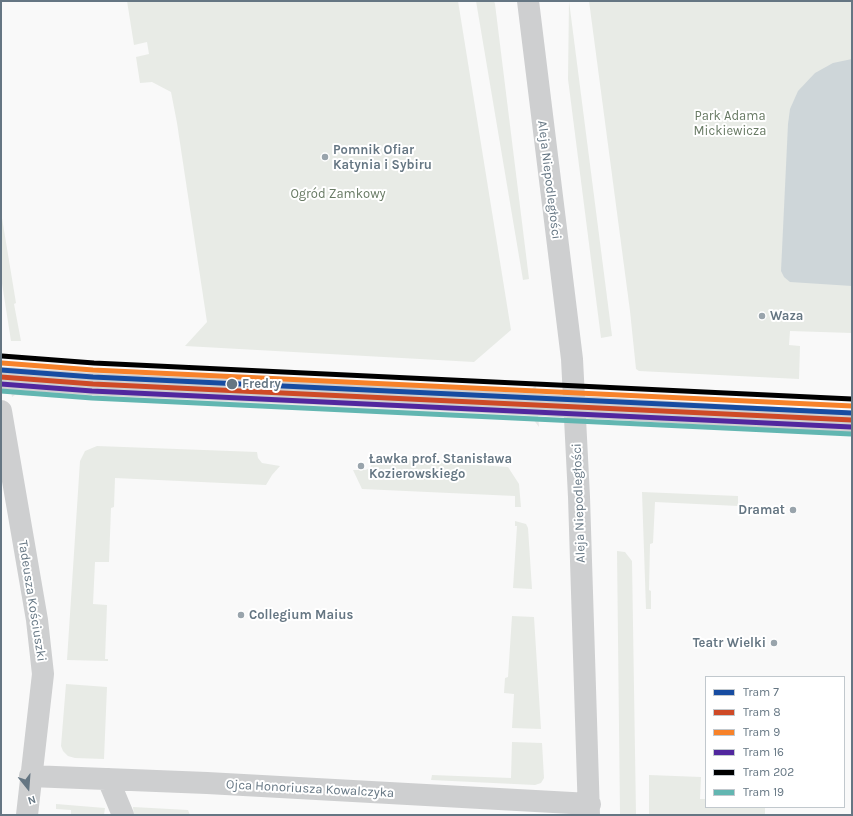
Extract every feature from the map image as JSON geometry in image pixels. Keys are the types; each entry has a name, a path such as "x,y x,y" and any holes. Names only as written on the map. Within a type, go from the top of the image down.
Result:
{"street":[{"name":"Aleja Niepodległości","path":"528,1 572,359 590,810"},
{"path":"1,378 90,384 387,397 852,422"},
{"name":"Tadeusza Kościuszki","path":"1,411 37,620 43,674 30,776 27,815"},
{"name":"Ojca Honoriusza Kowalczyka","path":"30,776 206,783 590,810"},
{"path":"108,779 123,815"}],"shaded area":[{"path":"852,59 852,286 790,282 784,277 781,271 790,109 798,91 815,73 833,63"},
{"path":"6,367 522,393 528,392 536,385 539,427 533,419 521,418 15,395 12,397"}],"green space":[{"name":"Ogród Zamkowy","path":"127,1 458,1 511,330 474,362 185,346 207,322 177,123 171,92 152,82 140,83 136,57 149,54 147,42 134,45"},
{"path":"476,1 494,1 495,4 529,279 523,280"},
{"path":"569,1 612,336 601,338 568,79"},
{"name":"Park Adama Mickiewicza","path":"589,1 852,1 852,333 790,331 789,345 800,346 799,379 639,371 636,369 630,311"},
{"path":"1,212 16,303 14,304 21,341 11,341 1,277"},
{"path":"97,446 257,452 258,458 262,463 280,466 266,485 115,478 114,507 111,508 109,562 95,562 93,604 107,605 105,659 108,659 108,661 67,660 80,461 85,451"},
{"path":"374,458 508,467 519,484 521,507 515,507 515,496 362,489 353,470 365,470 370,468"},
{"path":"642,492 738,496 738,506 655,502 653,543 650,544 649,590 651,591 651,609 646,609"},
{"path":"515,521 526,524 528,528 532,589 513,588 517,526 515,526"},
{"path":"617,551 625,552 632,561 636,815 620,815"},
{"path":"512,616 534,617 541,729 512,728 514,694 504,693 505,678 508,677"},
{"path":"66,684 107,687 104,759 75,758 68,756 63,751 61,746"},
{"path":"512,742 542,743 544,778 541,783 535,785 431,780 432,775 511,778"},
{"path":"649,775 701,777 700,799 705,799 705,808 765,808 765,815 649,815"},
{"path":"56,804 105,808 104,815 71,815 71,810 56,809"},
{"path":"133,807 188,810 190,815 134,815"}],"tram line":[{"name":"202","path":"2,356 94,363 852,399"},
{"name":"9","path":"2,363 93,370 852,406"},
{"name":"7","path":"1,370 93,377 852,413"},
{"name":"8","path":"1,377 93,384 852,420"},
{"name":"16","path":"1,384 92,391 851,427"},
{"name":"19","path":"1,391 92,398 851,434"}],"place":[{"name":"Pomnik Ofiar Katynia i Sybiru","path":"325,157"},
{"name":"Waza","path":"762,316"},
{"name":"Fredry","path":"232,384"},
{"name":"Ławka prof. Stanisława Kozierowskiego","path":"361,466"},
{"name":"Dramat","path":"793,510"},
{"name":"Collegium Maius","path":"241,615"},
{"name":"Teatr Wielki","path":"774,643"}]}
